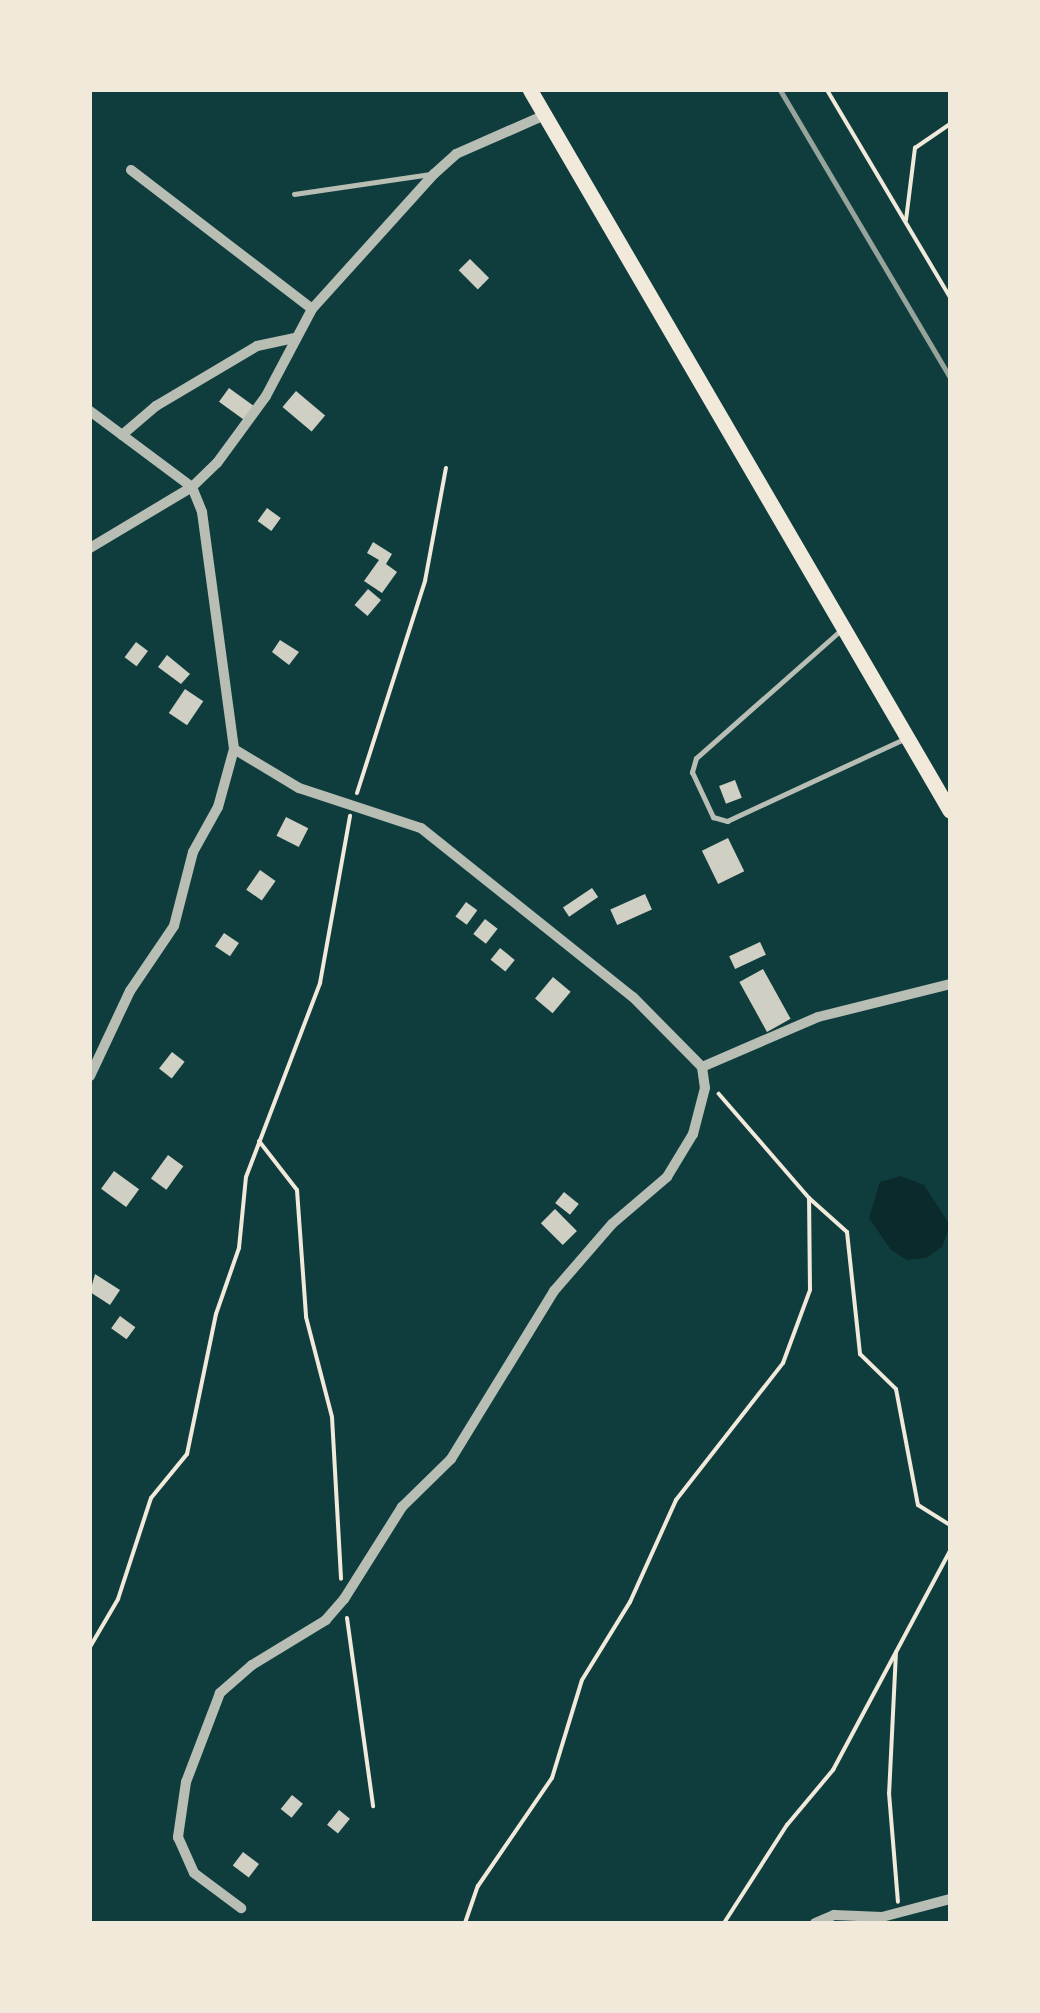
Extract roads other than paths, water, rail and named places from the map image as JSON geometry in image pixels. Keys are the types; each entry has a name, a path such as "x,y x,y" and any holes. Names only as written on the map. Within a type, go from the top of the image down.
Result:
{"main road":[{"path":"530,90 846,627 950,812"}],"street":[{"path":"90,548 192,486 266,396 312,309 434,174 456,154 545,115"},
{"path":"131,170 312,309"},
{"path":"122,435 156,406 258,346 296,338"},
{"path":"90,411 192,486 202,512 234,749 218,806 193,852 174,926 130,991 90,1076"},
{"path":"234,749 299,788 354,802 421,828 467,870 564,936 702,1067 705,1088 693,1134 667,1177 584,1253 554,1291 451,1459 402,1508 344,1599 326,1620 228,1682 186,1782 180,1850 194,1873 242,1908"},
{"path":"702,1067 818,1016 950,984"},
{"path":"815,1923 834,1915 900,1914 950,1899"}],"lane":[{"path":"294,194 391,175 434,174"},
{"path":"846,627 696,758 692,772 713,817 728,821 907,738"}],"water":[{"path":"901,1176 924,1185 950,1225 942,1247 926,1258 907,1260 891,1250 869,1218 880,1182"}],"railway":[{"path":"780,90 950,378"}]}
